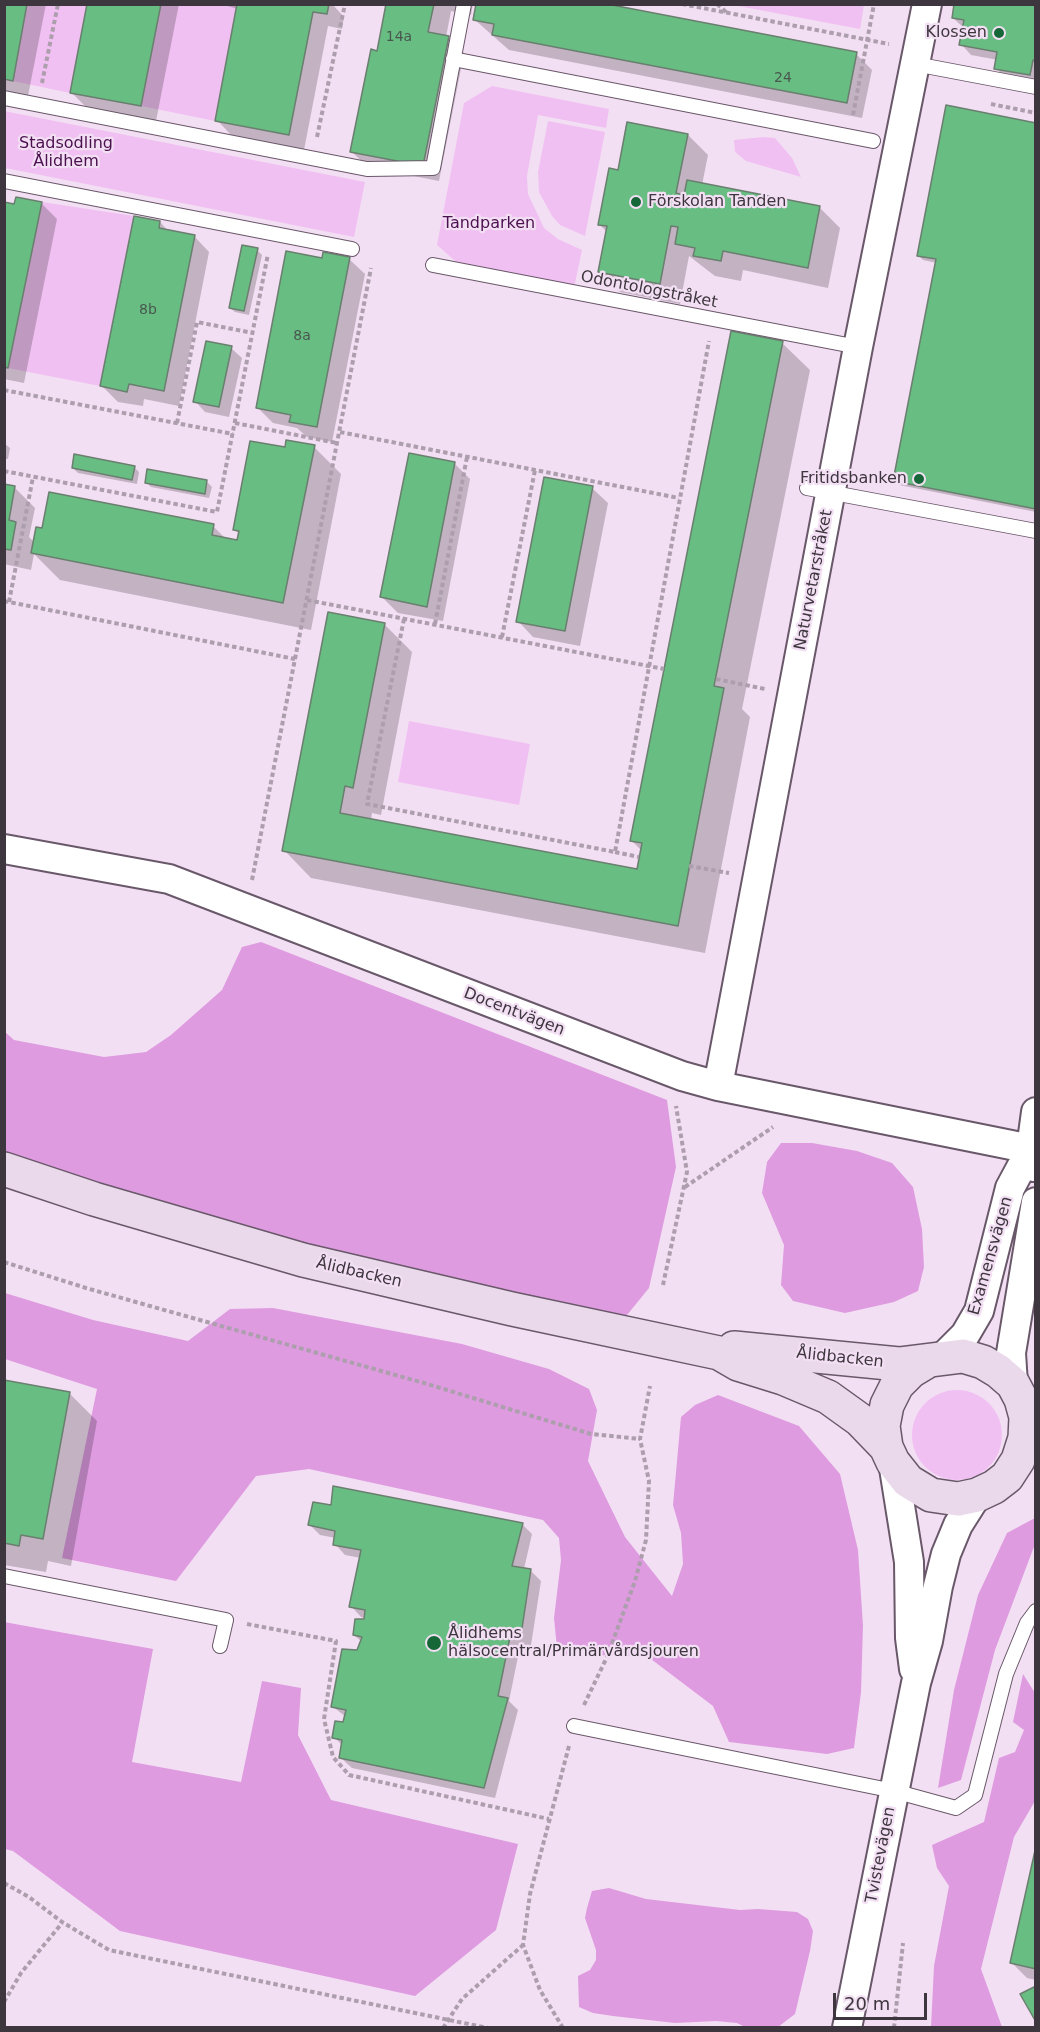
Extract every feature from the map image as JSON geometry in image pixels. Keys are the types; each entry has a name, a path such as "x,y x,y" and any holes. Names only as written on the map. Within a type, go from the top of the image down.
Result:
{"main road":[{"name":"Ålidbacken","path":"4,1169 94,1199 303,1260 512,1309 719,1353 738,1364 783,1378 828,1397 860,1420 890,1455 908,1481 931,1495 958,1499 1035,1475"},
{"name":"Ålidbacken","path":"719,1353 737,1347 899,1364 963,1356 983,1362 1023,1397"},
{"name":"Ålidbacken","path":"890,1455 884,1426 887,1405 897,1385 911,1371 934,1360"},
{"path":"986,1491 1006,1477 1018,1460 1025,1438 1026,1417 1023,1397"}],"street":[{"name":"Naturvetarstråket","path":"718,1086 819,490 858,347 927,4"},
{"name":"Docentvägen","path":"4,849 169,879 671,1072 718,1086 1033,1150"},
{"name":"Examensvägen","path":"1035,1112 1033,1150 1035,1189"},
{"name":"Examensvägen","path":"934,1360 965,1335 979,1311 1010,1188 1033,1150"},
{"name":"Examensvägen","path":"1023,1397 1011,1353 1035,1203"},
{"name":"Tvistevägen","path":"890,1455 909,1562 910,1638 916,1683"},
{"name":"Tvistevägen","path":"847,2028 916,1683 946,1554 958,1526 986,1491"}],"lane":[{"path":"4,98 367,169 434,168 464,4"},
{"path":"453,59 873,141"},
{"path":"915,64 1035,87"},
{"path":"4,181 352,249"},
{"name":"Odontologstråket","path":"433,265 858,347"},
{"path":"819,490 1035,531"},
{"path":"4,1576 226,1620 220,1646"},
{"path":"574,1726 894,1791 956,1808 975,1795 1006,1674 1027,1623 1035,1611"}],"path":[{"path":"38,105 58,4"},
{"path":"313,159 345,4"},
{"path":"682,4 891,44"},
{"path":"717,4 728,13"},
{"path":"849,136 874,4"},
{"path":"4,471 218,512 272,233"},
{"path":"246,910 371,268"},
{"path":"615,852 713,319"},
{"path":"177,423 197,322 253,333"},
{"path":"4,390 233,434"},
{"path":"235,423 338,443"},
{"path":"340,432 679,498"},
{"path":"435,624 467,457"},
{"path":"502,637 535,470"},
{"path":"33,477 7,602 295,658"},
{"path":"307,600 664,669"},
{"path":"404,619 367,804 639,857"},
{"path":"716,679 768,690"},
{"path":"689,866 733,874"},
{"path":"663,1285 687,1172 674,1095"},
{"path":"684,1188 807,1104"},
{"path":"4,1262 86,1288 424,1383 591,1434 640,1439"},
{"path":"563,2028 540,1990 523,1945 530,1894 574,1726 607,1657 635,1581 646,1540 649,1481 640,1439 650,1386"},
{"path":"226,1620 336,1641 324,1719 333,1758 349,1775 549,1819"},
{"path":"4,1883 29,1897 62,1923 110,1950 488,2028"},
{"path":"4,2002 21,1973 62,1923"},
{"path":"894,2028 903,1943"},
{"path":"443,2028 447,2018 462,1999 523,1945"}],"green space":[{"path":"864,4 860,29 733,5"},
{"path":"27,5 87,5 70,93 13,81"},
{"path":"161,5 237,5 215,121 141,106"},
{"name":"Tandparken","path":"492,86 609,109 606,128 538,115 527,176 528,194 544,228 558,239 582,250 574,288 461,266 437,245 464,103"},
{"name":"Stadsodling Ålidhem","path":"4,111 365,182 354,237 5,168"},
{"path":"548,121 605,132 585,236 560,225 552,216 539,192 538,172"},
{"path":"775,138 792,158 801,177 746,161 735,152 734,140"},
{"path":"42,202 134,216 100,386 8,368"},
{"path":"409,721 530,744 519,805 398,782"},
{"path":"957,1390 974,1393 989,1403 999,1418 1002,1435 999,1452 989,1467 974,1477 957,1480 940,1477 925,1467 915,1452 912,1435 915,1418 925,1403 940,1393"}],"shaded area":[{"path":"261,942 667,1100 676,1167 649,1288 614,1331 5,1169 4,1031 14,1040 104,1057 146,1052 171,1035 222,990 242,947"},
{"path":"781,1143 812,1143 857,1151 892,1163 913,1187 922,1229 924,1267 918,1291 894,1302 845,1313 793,1301 781,1285 784,1245 762,1193 767,1162"},
{"path":"5,1293 93,1320 188,1341 230,1309 273,1308 462,1344 549,1369 589,1389 597,1410 588,1461 625,1537 672,1596 683,1564 681,1533 673,1505 681,1417 695,1405 718,1395 799,1426 840,1474 858,1550 863,1626 861,1692 854,1748 827,1754 729,1742 713,1706 647,1656 595,1655 571,1658 557,1648 554,1618 561,1560 559,1538 543,1520 309,1469 256,1476 176,1581 62,1558 97,1389 5,1359"},
{"path":"1035,1518 1035,1544 995,1650 961,1780 938,1788 954,1690 978,1595 1007,1533"},
{"path":"4,1622 153,1649 132,1762 241,1782 262,1681 301,1688 298,1735 331,1800 518,1844 496,1930 415,1996 120,1931 13,1851 5,1849"},
{"path":"1023,1674 1035,1693 1035,1801 1014,1837 981,1969 1002,2027 931,2027 934,1966 949,1886 937,1868 932,1845 984,1822 999,1758 1015,1752 1024,1730 1013,1722"},
{"path":"609,1888 646,1899 740,1910 797,1912 808,1919 813,1931 795,2014 778,2027 747,2028 737,2023 716,2021 675,2023 613,2016 593,2013 579,2007 578,1976 590,1970 596,1960 596,1950 585,1918 587,1908 592,1891"}],"building":[{"path":"4,4 27,4 13,81 4,79"},
{"path":"87,4 161,4 141,106 70,93"},
{"path":"237,4 329,4 327,14 313,12 289,135 215,121"},
{"path":"386,4 434,4 428,32 449,36 423,166 350,152 371,49 377,51"},
{"path":"476,4 607,4 857,52 847,103 492,35 494,24 473,20"},
{"name":"Klossen","path":"954,4 1036,4 1036,61 1033,60 1030,75 994,69 997,52 959,45 964,20 952,18"},
{"path":"946,105 1036,123 1036,509 893,481 936,259 917,256"},
{"path":"627,122 688,134 676,193 684,195 687,180 820,206 808,268 723,251 721,261 693,256 695,248 675,244 678,227 671,226 660,284 598,272 607,226 598,225 609,168 618,170"},
{"path":"16,197 42,202 8,368 4,367 4,202 14,204"},
{"path":"134,216 160,221 159,228 195,235 164,391 129,384 127,392 100,386"},
{"path":"242,245 258,248 244,311 229,308"},
{"path":"286,251 322,258 323,252 350,257 317,427 289,422 291,415 256,408"},
{"path":"731,331 783,341 714,686 724,688 678,926 282,851 328,612 385,623 353,788 345,786 340,813 637,869 642,843 630,841"},
{"path":"206,341 232,346 219,407 193,402"},
{"path":"286,440 315,445 283,603 31,553 36,527 42,528 49,492 214,524 212,535 237,540 239,531 233,530 250,441 285,447"},
{"path":"409,453 455,462 427,607 380,597"},
{"path":"74,454 135,466 132,480 72,468"},
{"path":"147,469 207,480 205,494 145,483"},
{"path":"544,477 593,486 565,631 516,622"},
{"path":"4,484 15,486 9,520 16,522 11,550 4,549"},
{"path":"4,1380 70,1392 43,1539 21,1535 19,1546 4,1543"},
{"name":"Ålidhems hälsocentral/Primärvårdsjouren","path":"333,1486 523,1523 512,1566 531,1569 521,1635 510,1637 498,1696 508,1698 484,1788 339,1758 342,1740 332,1738 335,1721 343,1722 346,1710 331,1707 342,1649 357,1650 362,1637 353,1635 355,1619 364,1619 365,1610 349,1607 361,1550 333,1545 335,1531 308,1525 313,1502 331,1505"},
{"path":"1036,1846 1036,1969 1010,1963"},
{"path":"1036,1986 1036,2022 1020,1994"}],"place":[{"name":"Klossen","path":"999,33"},
{"name":"Förskolan Tanden","path":"636,202"},
{"name":"Fritidsbanken","path":"919,479"},
{"name":"Ålidhems hälsocentral/Primärvårdsjouren","path":"434,1643"}]}
